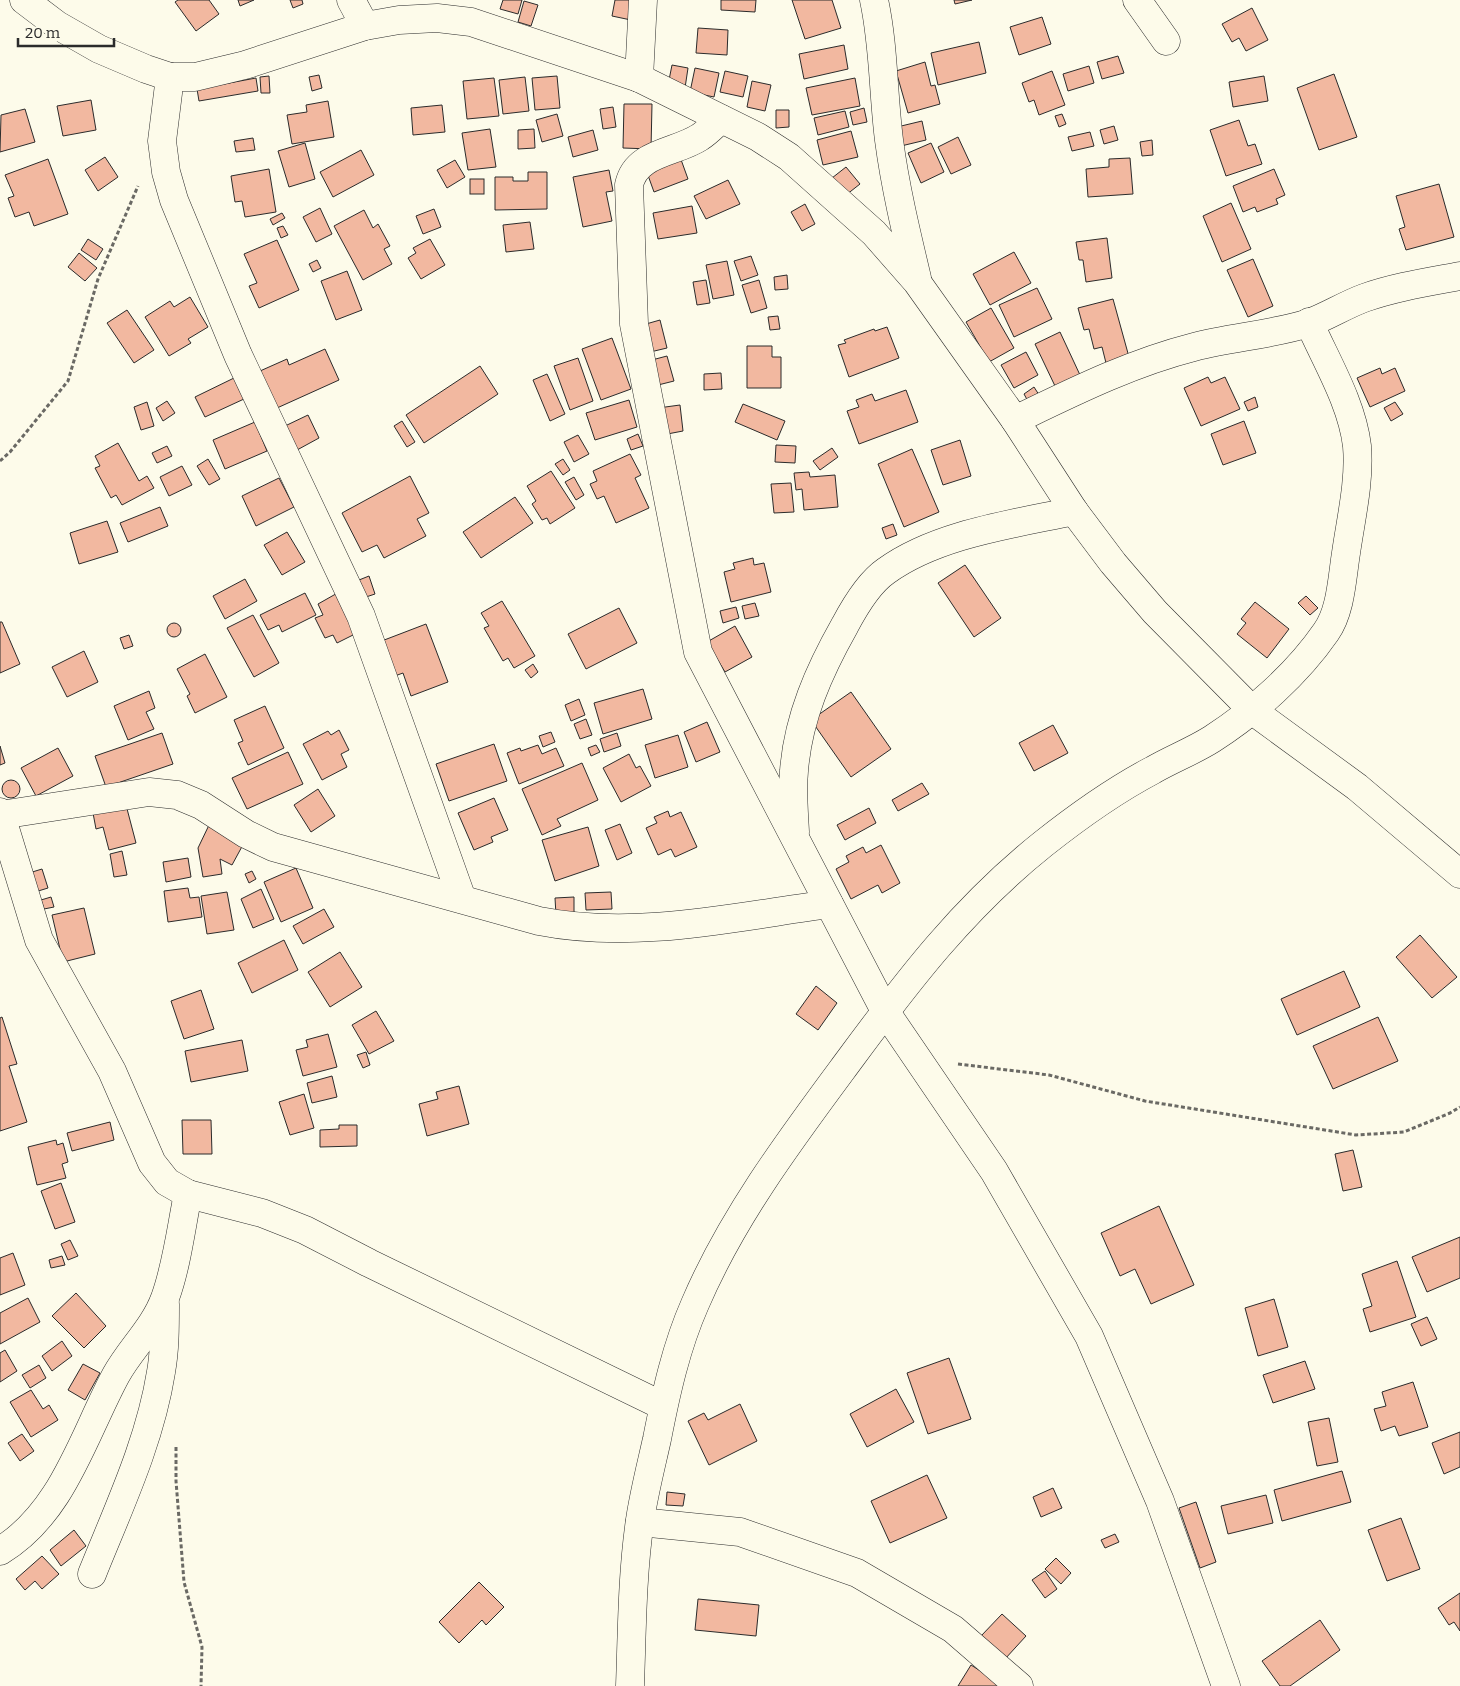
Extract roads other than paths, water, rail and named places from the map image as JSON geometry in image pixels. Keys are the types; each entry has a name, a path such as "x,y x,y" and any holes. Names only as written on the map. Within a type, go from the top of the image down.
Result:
{"street":[{"path":"24,0 57,25 99,49 146,69 170,76 194,77 245,65 366,26 398,20 437,18 471,22 639,78 758,136 789,157 874,232 917,282 1015,420 1074,511 1113,563 1155,612 1253,711 1357,787 1460,874"},
{"path":"352,0 366,26"},
{"path":"639,78 643,0"},
{"path":"874,0 882,53 889,139 899,204 917,282"},
{"path":"1137,0 1166,41"},
{"path":"170,76 162,141 166,172 174,200 238,355 361,616 462,899"},
{"path":"721,119 701,136 641,163 631,174 629,185 634,324 687,605 698,652 885,1011 994,1171 1089,1336 1160,1501 1226,1686"},
{"path":"1015,420 1098,380 1149,361 1194,347 1244,338 1309,322 1362,298 1390,289 1460,276"},
{"path":"630,1686 633,1602 640,1522 663,1406 677,1352 695,1303 721,1252 757,1190 800,1126 885,1011 933,949 980,898 1044,843 1106,798 1151,771 1210,741 1253,711 1282,683 1329,630 1340,597 1358,469 1357,443 1350,413 1309,322"},
{"path":"795,837 794,771 804,711 826,658 855,606 885,572 929,549 978,532 1074,511"},
{"path":"663,1406 305,1230 262,1213 188,1194 167,1182 152,1163 112,1071 52,967 39,940 1,814 149,792 176,795 201,805 246,834 273,847 539,921 572,928 626,929 829,904"},
{"path":"0,1551 10,1545 46,1510 69,1472 117,1374 154,1322 165,1297 188,1194"},
{"path":"92,1574 143,1445 155,1404 164,1343 165,1297"},
{"path":"640,1522 740,1532 858,1573 953,1629 1020,1686"}]}
